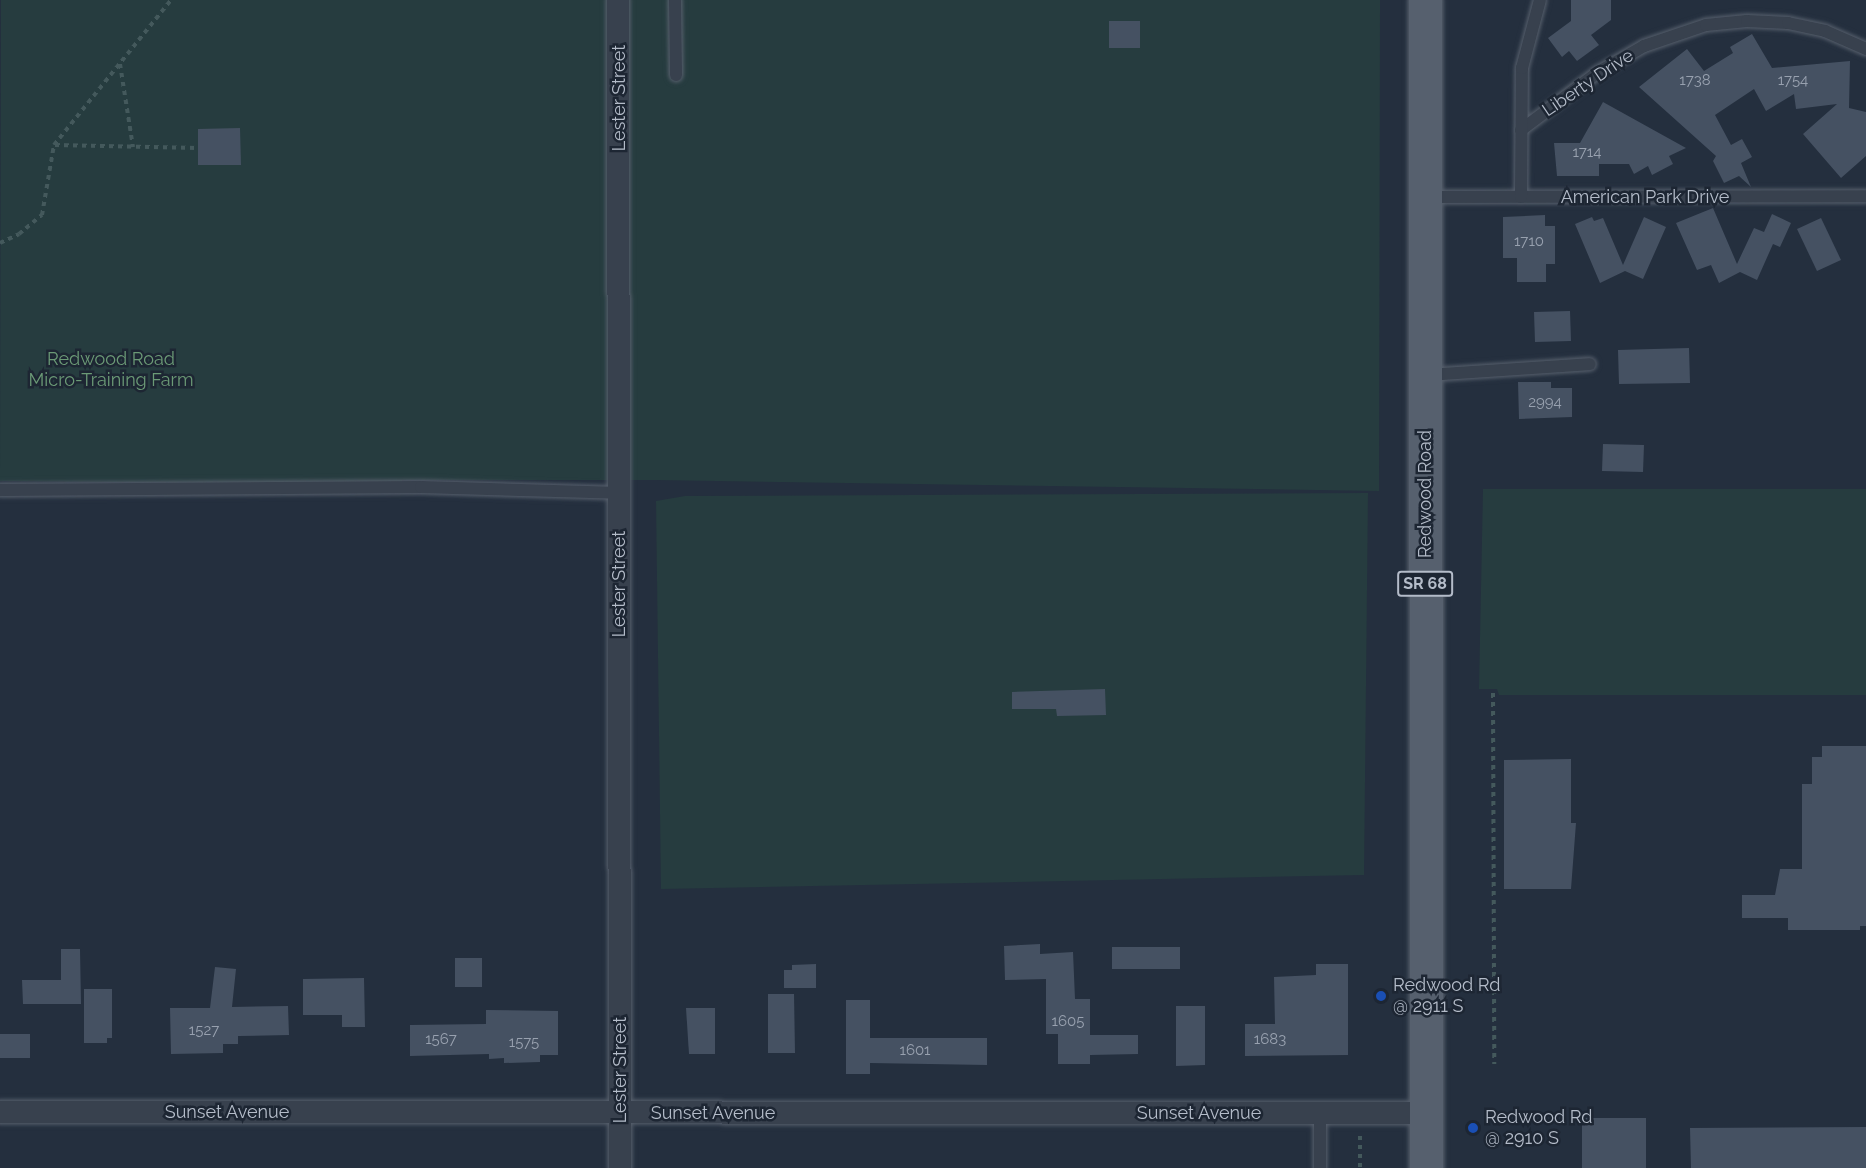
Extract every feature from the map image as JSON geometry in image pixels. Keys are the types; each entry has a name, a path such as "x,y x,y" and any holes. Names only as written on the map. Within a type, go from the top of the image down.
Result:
{"main road":[{"name":"Redwood Road","path":"1425,0 1426,1168"}],"street":[{"name":"Lester Street","path":"618,0 620,1168"},
{"name":"Sunset Avenue","path":"0,1112 1426,1113"}],"lane":[{"path":"675,0 676,75"},
{"path":"1521,197 1522,69 1540,0"},
{"name":"Liberty Drive","path":"1521,130 1597,73 1644,46 1706,25 1747,21 1788,23 1825,31 1866,49"},
{"name":"American Park Drive","path":"1425,197 1866,196"},
{"path":"1425,375 1590,364"},
{"path":"0,490 421,487 619,493"},
{"path":"1320,1113 1320,1168"}],"path":[{"path":"0,243 19,234 42,215 54,145 171,0"},
{"path":"120,63 133,147"},
{"path":"54,145 198,148"},
{"path":"1493,693 1494,1064"},
{"path":"1360,1135 1360,1168"}],"green space":[{"name":"Redwood Road Micro-Training Farm","path":"1,0 1380,0 1379,491 655,480 402,480 402,483 332,484 0,481"},
{"path":"1483,489 1866,489 1866,695 1499,695 1497,689 1479,689"},
{"path":"1368,493 1364,875 661,889 656,501 685,496"}],"building":[{"path":"1571,0 1611,0 1611,20 1591,35 1599,45 1577,61 1569,51 1562,57 1548,38 1571,21"},
{"path":"1109,21 1140,21 1140,48 1109,48"},
{"path":"1752,34 1772,68 1850,61 1849,108 1866,112 1866,156 1841,178 1803,134 1837,104 1796,109 1794,94 1766,111 1754,89 1715,115 1731,145 1742,139 1752,157 1741,163 1751,187 1739,176 1724,183 1713,161 1716,156 1639,87 1687,49 1704,71 1733,53 1730,47"},
{"path":"1603,102 1686,148 1669,156 1673,164 1652,175 1648,166 1634,174 1629,164 1599,164 1599,176 1557,176 1554,143 1580,143"},
{"path":"240,128 241,165 198,165 198,129"},
{"path":"1713,208 1737,264 1754,228 1764,232 1772,214 1791,223 1780,247 1773,244 1757,280 1740,272 1719,283 1711,265 1697,270 1676,223"},
{"path":"1545,215 1545,226 1555,226 1555,264 1546,264 1546,282 1517,282 1517,258 1503,258 1503,217"},
{"path":"1592,217 1594,221 1603,218 1623,265 1644,217 1666,227 1643,279 1625,271 1600,283 1575,224"},
{"path":"1821,218 1841,260 1817,271 1797,229"},
{"path":"1570,311 1571,341 1535,342 1534,312"},
{"path":"1689,348 1690,383 1619,384 1618,350"},
{"path":"1518,382 1551,382 1551,388 1572,388 1572,417 1519,419"},
{"path":"1603,444 1644,445 1643,472 1602,471"},
{"path":"1105,689 1106,715 1057,716 1056,709 1012,709 1012,692"},
{"path":"1822,746 1866,746 1866,926 1860,926 1860,930 1788,930 1788,918 1742,918 1742,895 1775,895 1780,869 1802,869 1802,784 1812,784 1812,757 1822,757"},
{"path":"1571,759 1571,823 1576,823 1571,889 1504,889 1504,760"},
{"path":"1040,944 1040,954 1073,952 1075,999 1090,999 1090,1035 1138,1035 1138,1054 1090,1055 1090,1064 1058,1064 1058,1034 1046,1034 1046,979 1005,980 1004,946"},
{"path":"1112,947 1180,947 1180,969 1112,969"},
{"path":"61,949 80,949 81,1004 23,1004 22,980 61,980"},
{"path":"455,958 482,958 482,987 455,987"},
{"path":"816,964 816,988 784,988 784,970 792,970 792,965"},
{"path":"1316,964 1348,964 1348,1055 1245,1056 1245,1024 1275,1024 1274,977 1316,975"},
{"path":"215,967 236,969 232,1007 288,1006 289,1035 238,1036 238,1044 223,1044 223,1053 171,1054 170,1008 210,1008"},
{"path":"364,978 365,1027 342,1027 342,1015 303,1015 303,979"},
{"path":"84,989 112,989 112,1038 107,1038 107,1043 84,1043"},
{"path":"768,994 794,994 795,1053 768,1053"},
{"path":"846,1000 870,1000 870,1038 987,1038 987,1065 870,1063 870,1074 846,1074"},
{"path":"1176,1006 1205,1006 1205,1065 1176,1066"},
{"path":"686,1008 715,1008 715,1054 689,1054"},
{"path":"486,1010 558,1011 558,1055 540,1055 540,1062 504,1063 504,1058 489,1059 489,1054 410,1056 410,1025 486,1024"},
{"path":"0,1034 30,1034 30,1058 0,1058"},
{"path":"1582,1118 1646,1118 1646,1168 1582,1168"},
{"path":"1866,1127 1866,1168 1691,1168 1690,1128"}],"place":[{"name":"Redwood Rd @ 2911 S","path":"1381,996"},
{"name":"Redwood Rd @ 2910 S","path":"1473,1128"}]}
